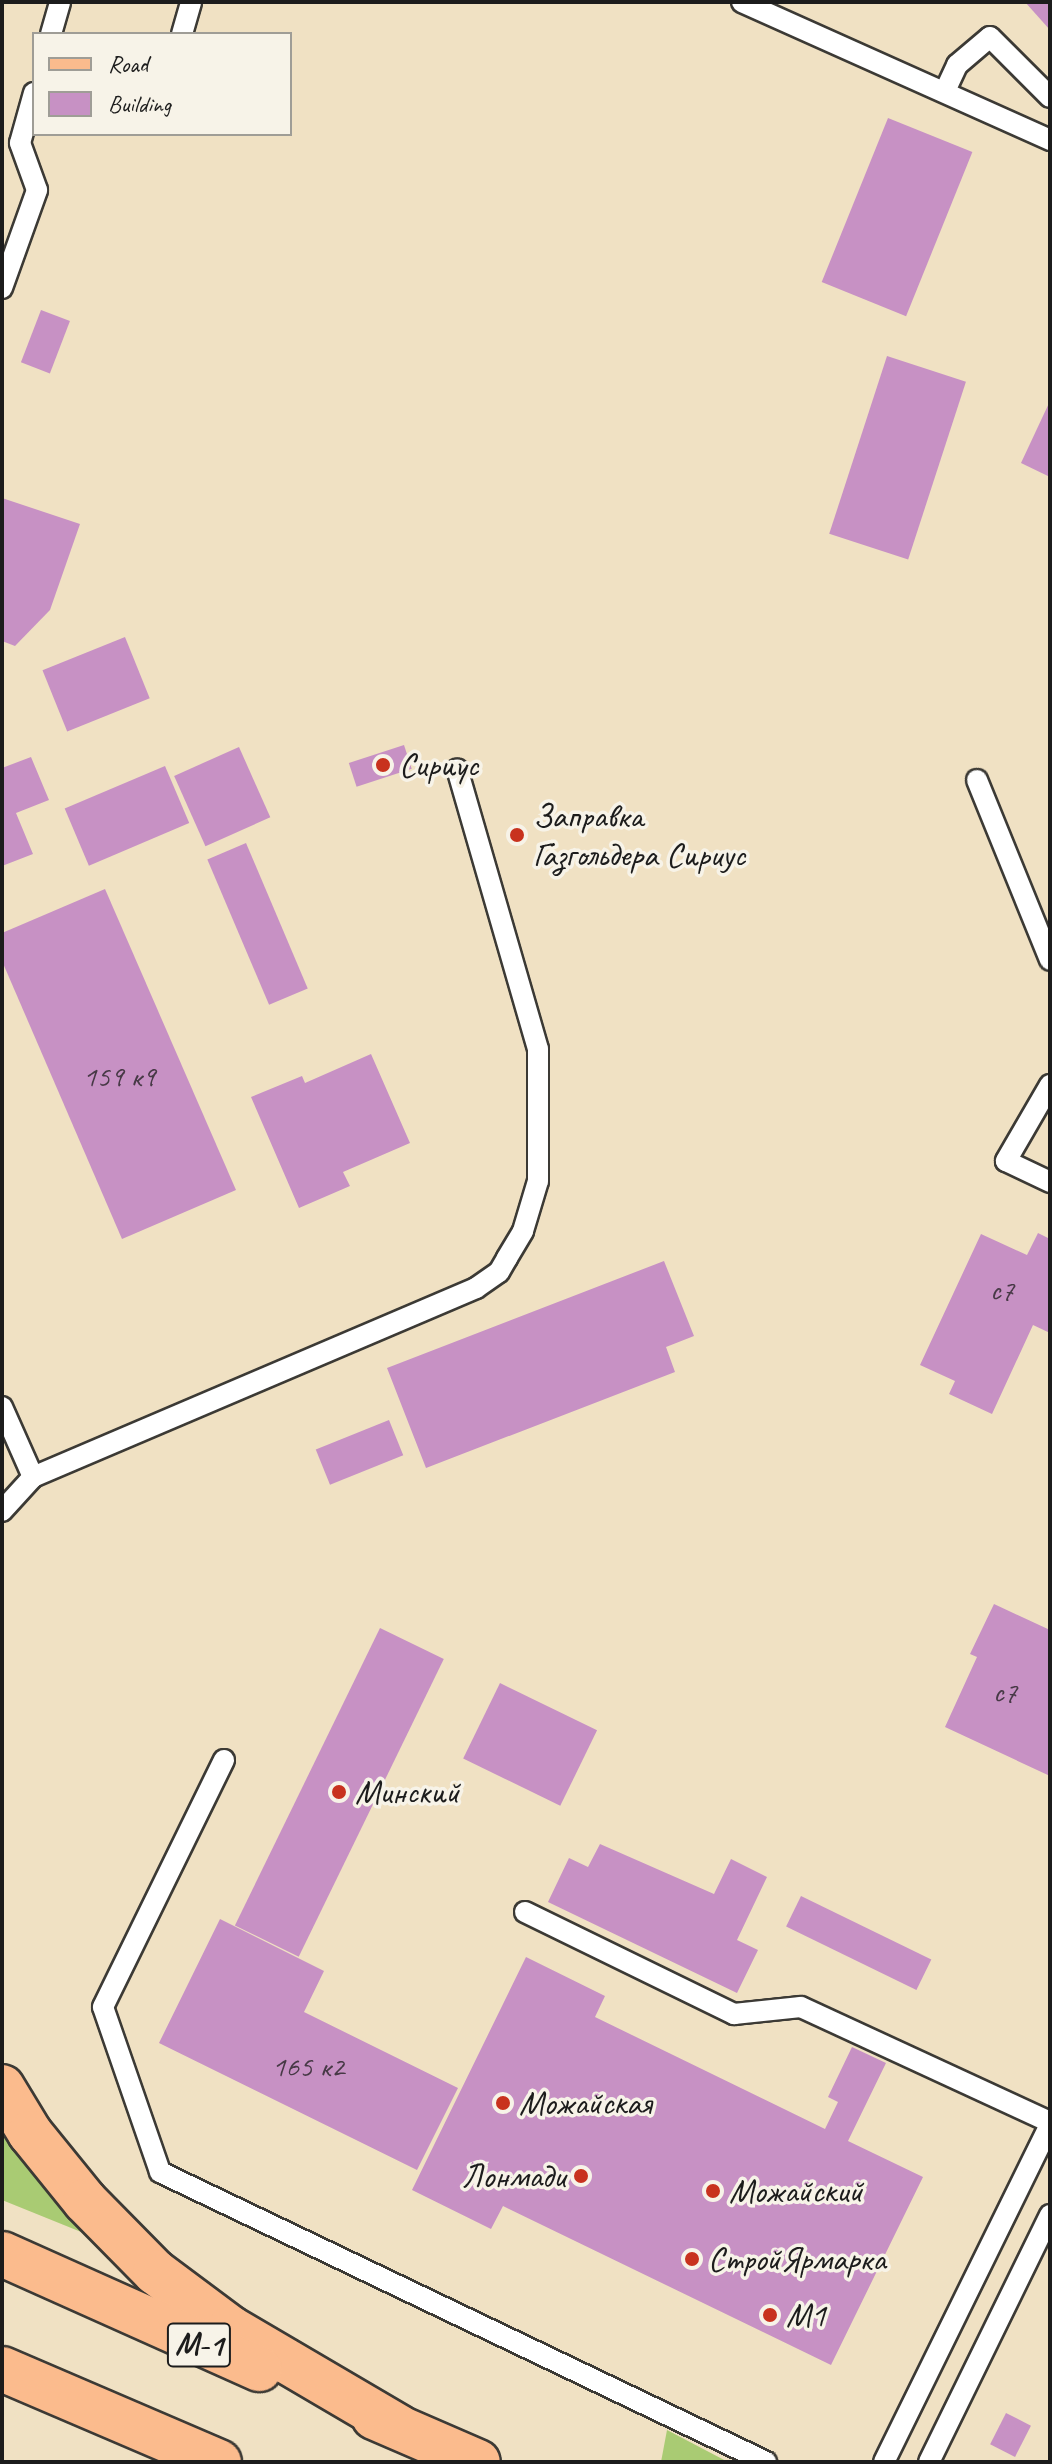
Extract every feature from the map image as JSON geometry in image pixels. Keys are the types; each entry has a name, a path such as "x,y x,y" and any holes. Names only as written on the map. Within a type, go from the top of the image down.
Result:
{"main road":[{"path":"2,2087 30,2133 85,2201 155,2272 230,2328 399,2427"},
{"name":"М-1","path":"2,2254 196,2343 478,2462"},
{"path":"2,2369 219,2462"}],"lane":[{"path":"52,32 60,2"},
{"path":"183,32 191,2"},
{"path":"742,2 1050,140"},
{"path":"945,91 957,65 990,37 1050,97"},
{"path":"2,288 37,190 20,143 32,100"},
{"path":"2,1511 33,1477 476,1288 499,1272 523,1231 538,1181 538,1049 457,769"},
{"path":"977,780 1050,960"},
{"path":"1050,1085 1006,1161 1050,1182"},
{"path":"2,1407 33,1477"},
{"path":"224,1760 103,2007 160,2172 766,2462"},
{"path":"525,1912 734,2014 801,2007 1050,2124 884,2462"},
{"path":"929,2462 1050,2215"}],"green space":[{"path":"2,2111 96,2238 2,2200"},
{"path":"667,2430 728,2462 661,2462"}],"building":[{"path":"1025,2 1050,2 1050,30"},
{"path":"888,118 972,152 906,316 822,282"},
{"path":"41,310 70,321 50,373 21,362"},
{"path":"887,356 966,382 908,559 829,534"},
{"path":"1050,401 1050,477 1021,463"},
{"path":"2,498 80,524 50,610 15,646 2,641"},
{"path":"125,637 150,698 67,732 42,670"},
{"path":"404,745 412,769 357,787 349,763"},
{"path":"239,747 270,817 205,846 174,776"},
{"path":"31,757 49,800 16,813 33,854 2,866 2,768"},
{"path":"165,766 189,823 89,866 65,809"},
{"path":"246,843 308,988 269,1005 207,859"},
{"path":"105,889 236,1190 122,1239 2,961 2,933"},
{"path":"371,1054 410,1143 343,1172 350,1186 299,1208 251,1097 302,1076 305,1083"},
{"path":"1038,1233 1050,1239 1050,1333 1033,1325 992,1414 949,1394 955,1381 920,1365 981,1234 1027,1255"},
{"path":"664,1261 694,1336 666,1347 675,1372 426,1468 387,1368"},
{"path":"389,1420 403,1455 330,1485 316,1450"},
{"path":"994,1604 1050,1630 1050,1776 945,1727 977,1657 970,1654"},
{"name":"Минский","path":"380,1628 444,1659 299,1957 235,1926"},
{"path":"500,1683 597,1730 560,1806 463,1758"},
{"path":"600,1844 714,1894 731,1859 767,1877 737,1940 758,1950 737,1993 548,1902 569,1858 588,1867"},
{"path":"801,1896 931,1960 916,1990 786,1927"},
{"path":"220,1919 324,1971 304,2012 458,2088 417,2170 159,2043"},
{"name":"Можайский","path":"526,1957 605,1996 595,2017 825,2129 838,2102 828,2097 852,2047 886,2063 848,2141 923,2177 831,2365 503,2206 491,2229 412,2190"},
{"path":"1006,2413 1031,2426 1015,2457 990,2444"}],"place":[{"name":"Сириус","path":"383,765"},
{"name":"Заправка Газгольдера Сириус","path":"517,835"},
{"name":"Минский","path":"339,1792"},
{"name":"Можайская","path":"503,2103"},
{"name":"Лонмади","path":"581,2176"},
{"name":"Можайский","path":"713,2191"},
{"name":"СтройЯрмарка","path":"692,2259"},
{"name":"М1","path":"770,2315"}]}
